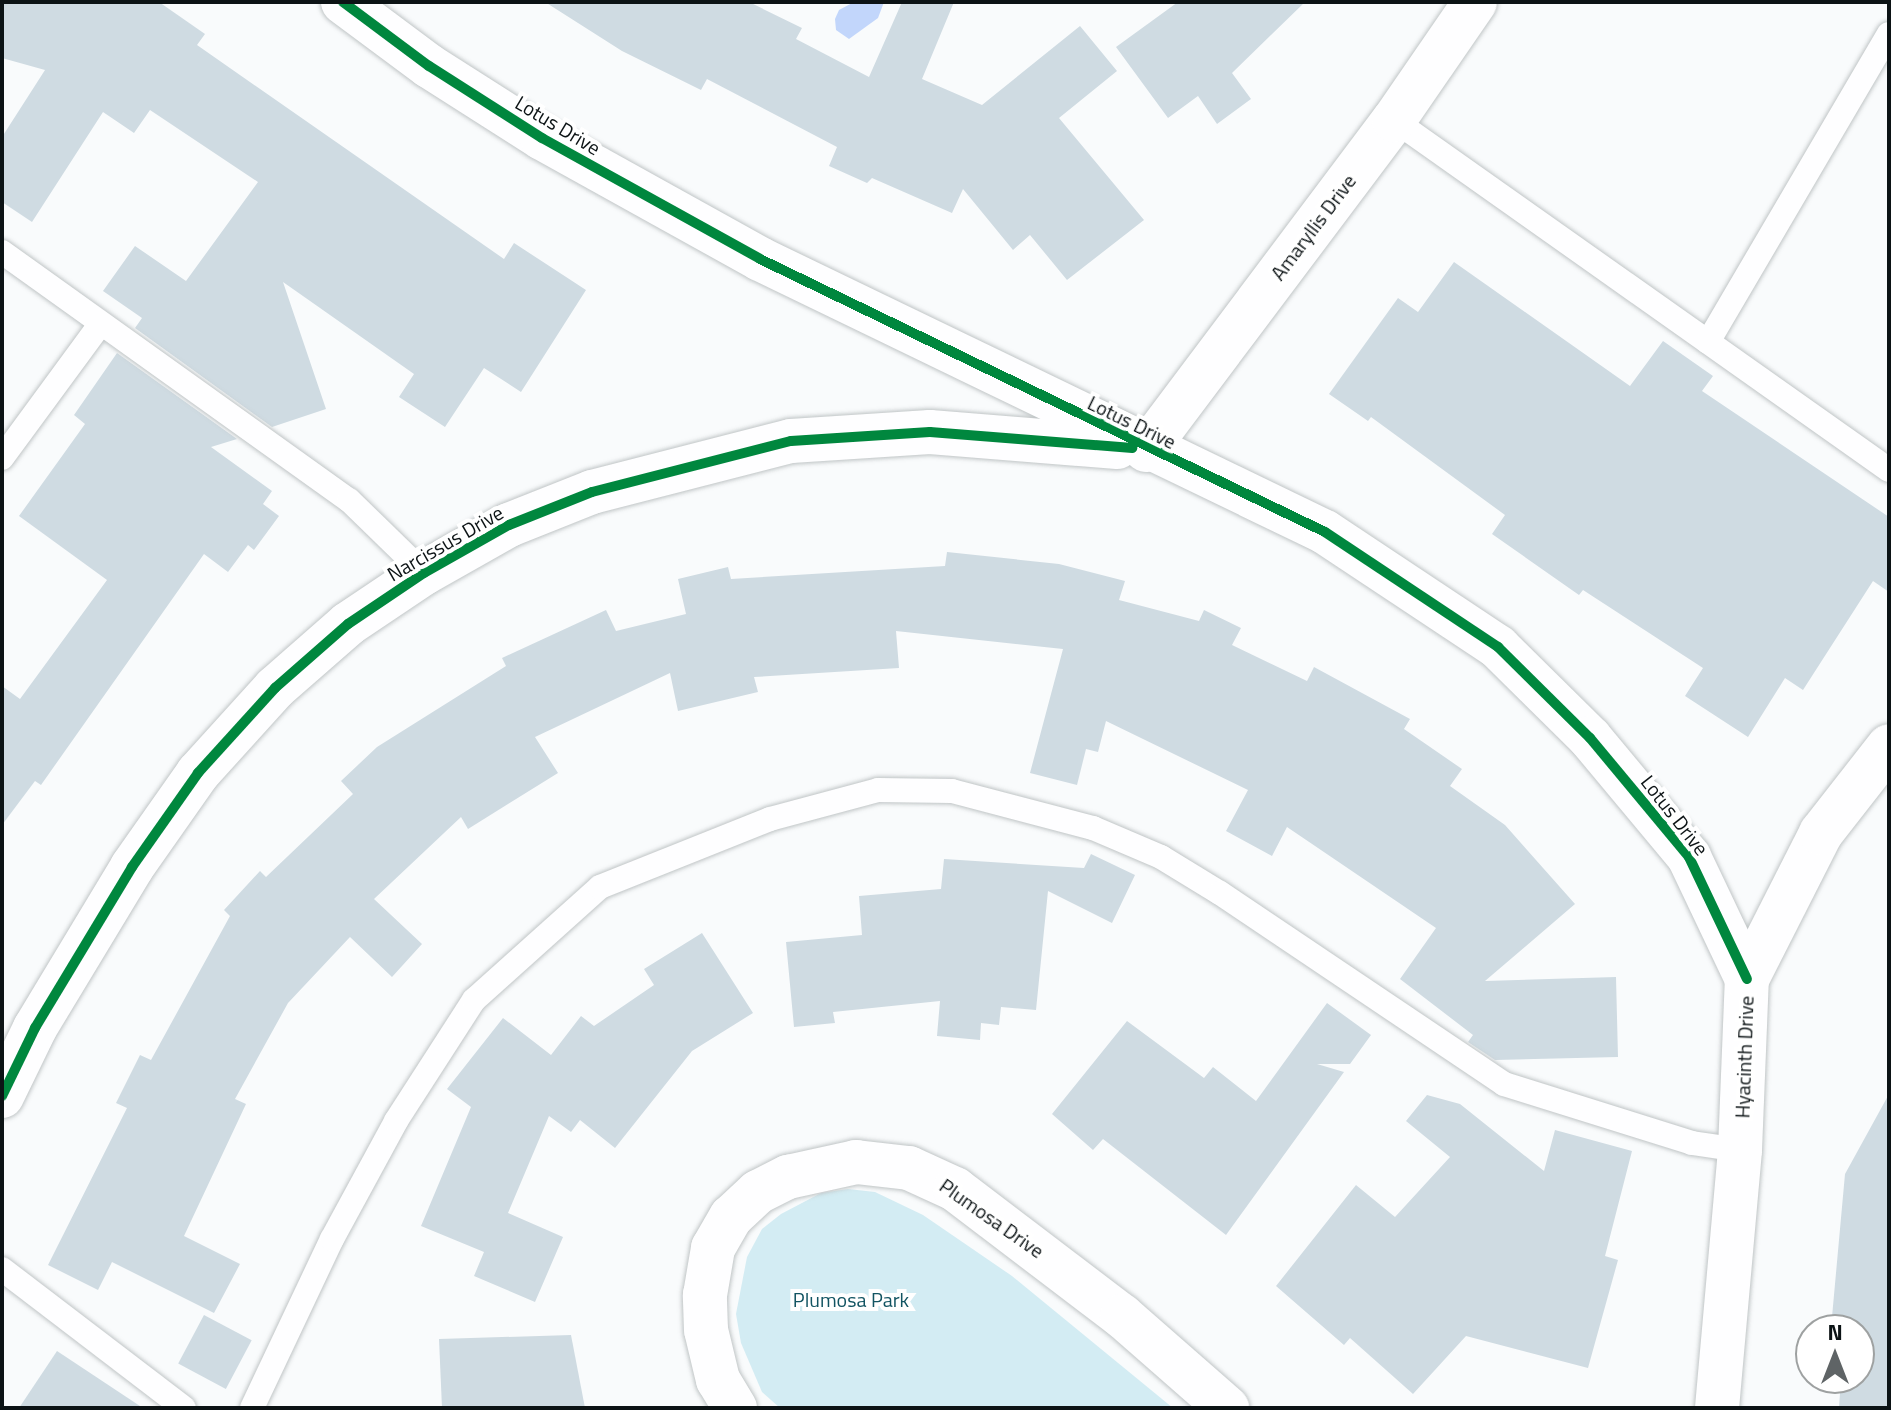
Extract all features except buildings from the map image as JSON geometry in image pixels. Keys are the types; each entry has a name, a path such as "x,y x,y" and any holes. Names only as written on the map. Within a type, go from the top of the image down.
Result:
{"street":[{"name":"Lotus Drive","path":"343,2 429,66 583,161 760,259 1146,450 1325,532 1498,647 1590,738 1689,857 1747,979"},
{"name":"Amaryllis Drive","path":"1146,450 1394,120 1475,2"},
{"name":"Narcissus Drive","path":"2,1096 35,1028 132,867 198,773 285,679 348,624 424,573 509,525 592,492 791,441 930,432 1146,450"},
{"name":"Hyacinth Drive","path":"1717,1408 1740,1150 1747,979 1821,833 1889,746"},
{"name":"Plumosa Drive","path":"735,1408 718,1380 706,1330 705,1287 713,1248 731,1217 758,1192 788,1177 856,1162 909,1168 955,1189 1122,1316 1227,1408"}],"lane":[{"path":"1708,342 1889,34"},
{"path":"1394,120 1889,470"},
{"path":"2,252 349,500 424,573"},
{"path":"2,458 101,323"},
{"path":"252,1408 332,1239 396,1121 474,1000 600,887 770,819 878,790 952,791 1093,828 1161,857 1220,893 1504,1084 1692,1143 1740,1150"},
{"path":"2,1269 184,1408"}],"green space":[{"name":"Plumosa Park","path":"848,1189 875,1192 923,1215 1012,1276 1173,1408 780,1408 762,1392 741,1343 736,1314 747,1257 762,1229 781,1214 821,1193"}],"water":[{"path":"854,2 884,2 878,18 849,39 836,30 835,19 839,10"}],"cycle path":[{"path":"343,2 429,66 542,138 760,259 1325,532 1498,647 1590,738 1689,857 1747,979"},
{"path":"2,1096 35,1028 132,867 198,773 275,688 348,624 424,573 509,525 592,492 791,441 930,432 1132,448"}]}
